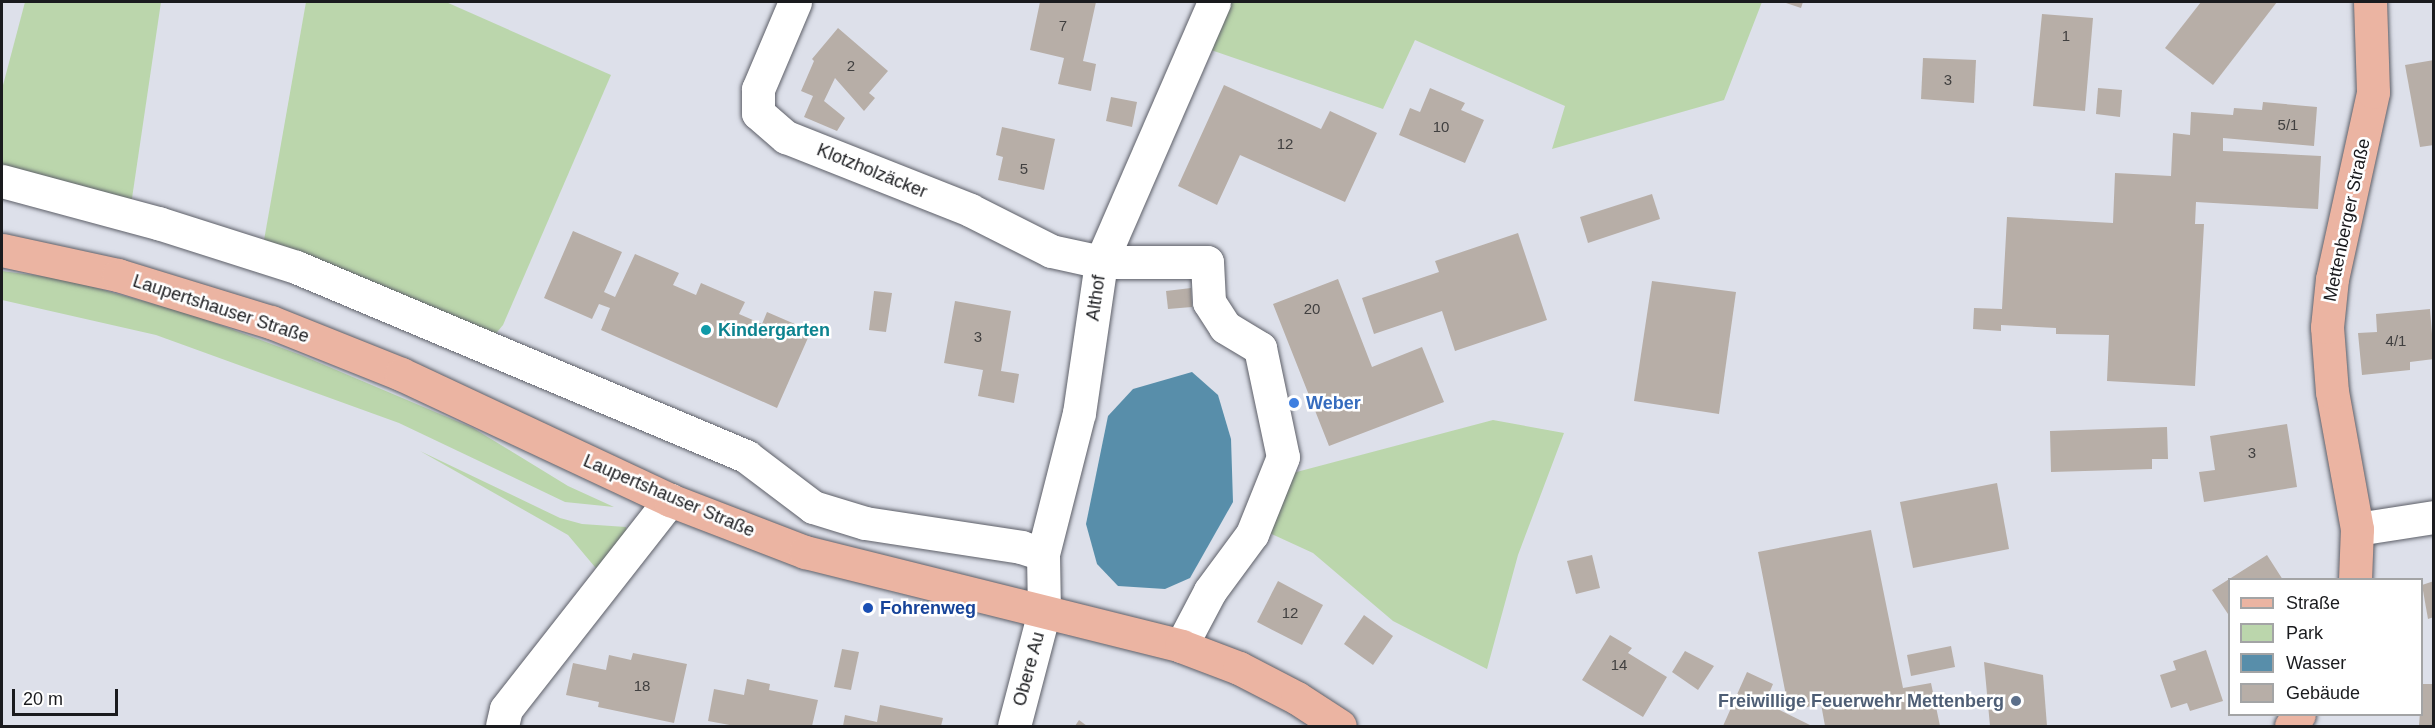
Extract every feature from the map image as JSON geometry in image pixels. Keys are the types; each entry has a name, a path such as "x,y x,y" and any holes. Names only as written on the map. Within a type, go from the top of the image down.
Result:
{"main road":[{"name":"Mettenberger Straße","path":"2355,578 2357,529 2332,392 2327,327 2332,279 2373,92 2370,2"},
{"name":"Laupertshauser Straße","path":"2,250 118,275 271,322 401,374 670,500 805,552 1181,646 1239,668 1297,698 1340,726"}],"street":[{"name":"Klotzholzäcker","path":"795,2 758,88 758,112 786,137 970,210 1051,252 1101,262 1207,262 1209,302 1225,327 1260,348 1271,388 1283,457 1252,534 1210,591 1181,646"},
{"name":"Althof","path":"1044,612 1043,554 1079,413 1101,262 1214,2"},
{"path":"2,181 158,223 296,267 747,457 813,507 865,523 1021,547 1043,554"},
{"path":"502,726 506,709 670,500"},
{"path":"2357,529 2433,517"},
{"name":"Obere Au","path":"1014,726 1044,612"}],"green space":[{"path":"25,2 161,2 131,205 2,170 2,89"},
{"path":"306,2 446,2 611,75 503,325 493,337 263,246"},
{"path":"1232,2 1762,2 1724,100 1552,149 1565,106 1415,40 1383,109 1211,50"},
{"path":"2,271 64,279 193,315 301,355 473,428 568,486 614,507 565,502 399,423 156,335 2,300"},
{"path":"1493,420 1564,433 1518,555 1487,669 1393,621 1313,553 1263,530 1289,474"},
{"path":"420,451 560,518 582,524 626,527 627,533 600,573 568,535"}],"water":[{"path":"1192,372 1218,395 1231,439 1233,502 1190,578 1165,589 1118,586 1097,564 1086,524 1108,416 1133,389"}],"building":[{"path":"1040,2 1096,2 1083,61 1096,64 1091,91 1058,84 1064,58 1030,50"},
{"path":"1783,2 1803,2 1801,8"},
{"path":"2201,2 2277,2 2213,85 2165,48"},
{"path":"2042,14 2093,18 2085,111 2033,106"},
{"path":"838,28 888,71 869,93 875,98 864,111 835,78 824,101 845,118 837,131 804,117 813,96 801,91 814,61 812,59"},
{"path":"1923,58 1976,60 1974,103 1921,99"},
{"path":"2434,60 2434,145 2420,147 2405,65"},
{"path":"1224,85 1321,129 1330,111 1377,133 1345,202 1240,155 1217,205 1178,186"},
{"path":"1430,88 1465,103 1461,110 1484,120 1465,163 1399,135 1410,108 1420,112"},
{"path":"2098,88 2122,90 2120,117 2096,114"},
{"path":"1111,97 1137,102 1132,127 1106,121"},
{"path":"2263,102 2317,107 2314,146 2223,138 2223,151 2321,156 2318,209 2196,202 2195,224 2204,224 2195,386 2107,381 2109,335 2056,334 2056,328 2001,325 2001,331 1973,329 1974,308 2002,309 2007,217 2113,223 2115,173 2171,176 2173,133 2190,135 2191,112 2233,115 2234,108 2262,110"},
{"path":"1002,127 1055,139 1044,190 998,180 1003,157 996,155"},
{"path":"1652,194 1660,219 1588,243 1580,217"},
{"name":"Kindergarten","path":"573,231 622,252 604,292 615,297 635,254 679,273 673,285 696,295 701,283 745,302 739,314 762,324 767,312 811,331 777,408 601,330 610,308 599,304 592,319 544,298"},
{"path":"1518,233 1547,320 1455,351 1442,311 1374,334 1362,298 1439,272 1435,261"},
{"path":"1338,279 1372,367 1422,347 1444,402 1329,446 1273,304"},
{"path":"1652,281 1736,292 1719,414 1634,401"},
{"path":"1191,288 1192,307 1168,309 1166,291"},
{"path":"874,291 892,293 886,332 869,330"},
{"path":"955,301 1011,311 1001,371 1019,374 1014,403 978,396 983,370 944,363"},
{"path":"2430,309 2434,359 2410,362 2410,370 2362,375 2358,333 2377,332 2376,314"},
{"path":"2287,424 2297,487 2204,502 2199,472 2215,470 2210,436"},
{"path":"2167,427 2168,459 2152,459 2152,469 2051,472 2050,431"},
{"path":"1997,483 2009,549 1913,568 1900,502"},
{"path":"1871,530 1903,688 1931,683 1940,726 1825,726 1821,704 1789,711 1758,552"},
{"path":"1592,555 1600,588 1576,594 1567,561"},
{"path":"2267,555 2282,578 2231,578"},
{"path":"2228,580 2228,614 2212,590"},
{"path":"1278,581 1323,605 1302,645 1257,622"},
{"path":"2434,581 2434,617 2428,619 2423,591 2423,585"},
{"path":"1364,615 1393,636 1373,665 1344,644"},
{"path":"1610,635 1632,648 1628,653 1667,677 1643,717 1582,680"},
{"path":"1951,646 1955,667 1911,676 1907,655"},
{"path":"842,649 859,652 851,690 834,687"},
{"path":"2206,650 2223,701 2190,711 2187,703 2171,708 2160,675 2176,670 2173,661"},
{"path":"1685,651 1714,666 1698,690 1672,672"},
{"path":"633,653 687,664 674,723 598,707 599,702 566,695 573,663 606,670 609,655 631,660"},
{"name":"Freiwillige Feuerwehr Mettenberg","path":"1984,662 2043,675 2047,726 1990,726"},
{"path":"1747,672 1773,684 1765,703 1812,726 1723,726"},
{"path":"747,679 770,684 769,690 818,700 812,726 735,726 708,721 714,689 744,695"},
{"path":"2423,684 2434,684 2434,726 2419,726 2420,716 2423,716"},
{"path":"880,705 943,718 941,726 843,726 845,715 877,722"},
{"path":"1079,720 1087,726 1075,726"}],"place":[{"name":"Kindergarten","path":"706,330"},
{"name":"Weber","path":"1294,403"},
{"name":"Fohrenweg","path":"868,608"},
{"name":"Freiwillige Feuerwehr Mettenberg","path":"2016,701"}]}
